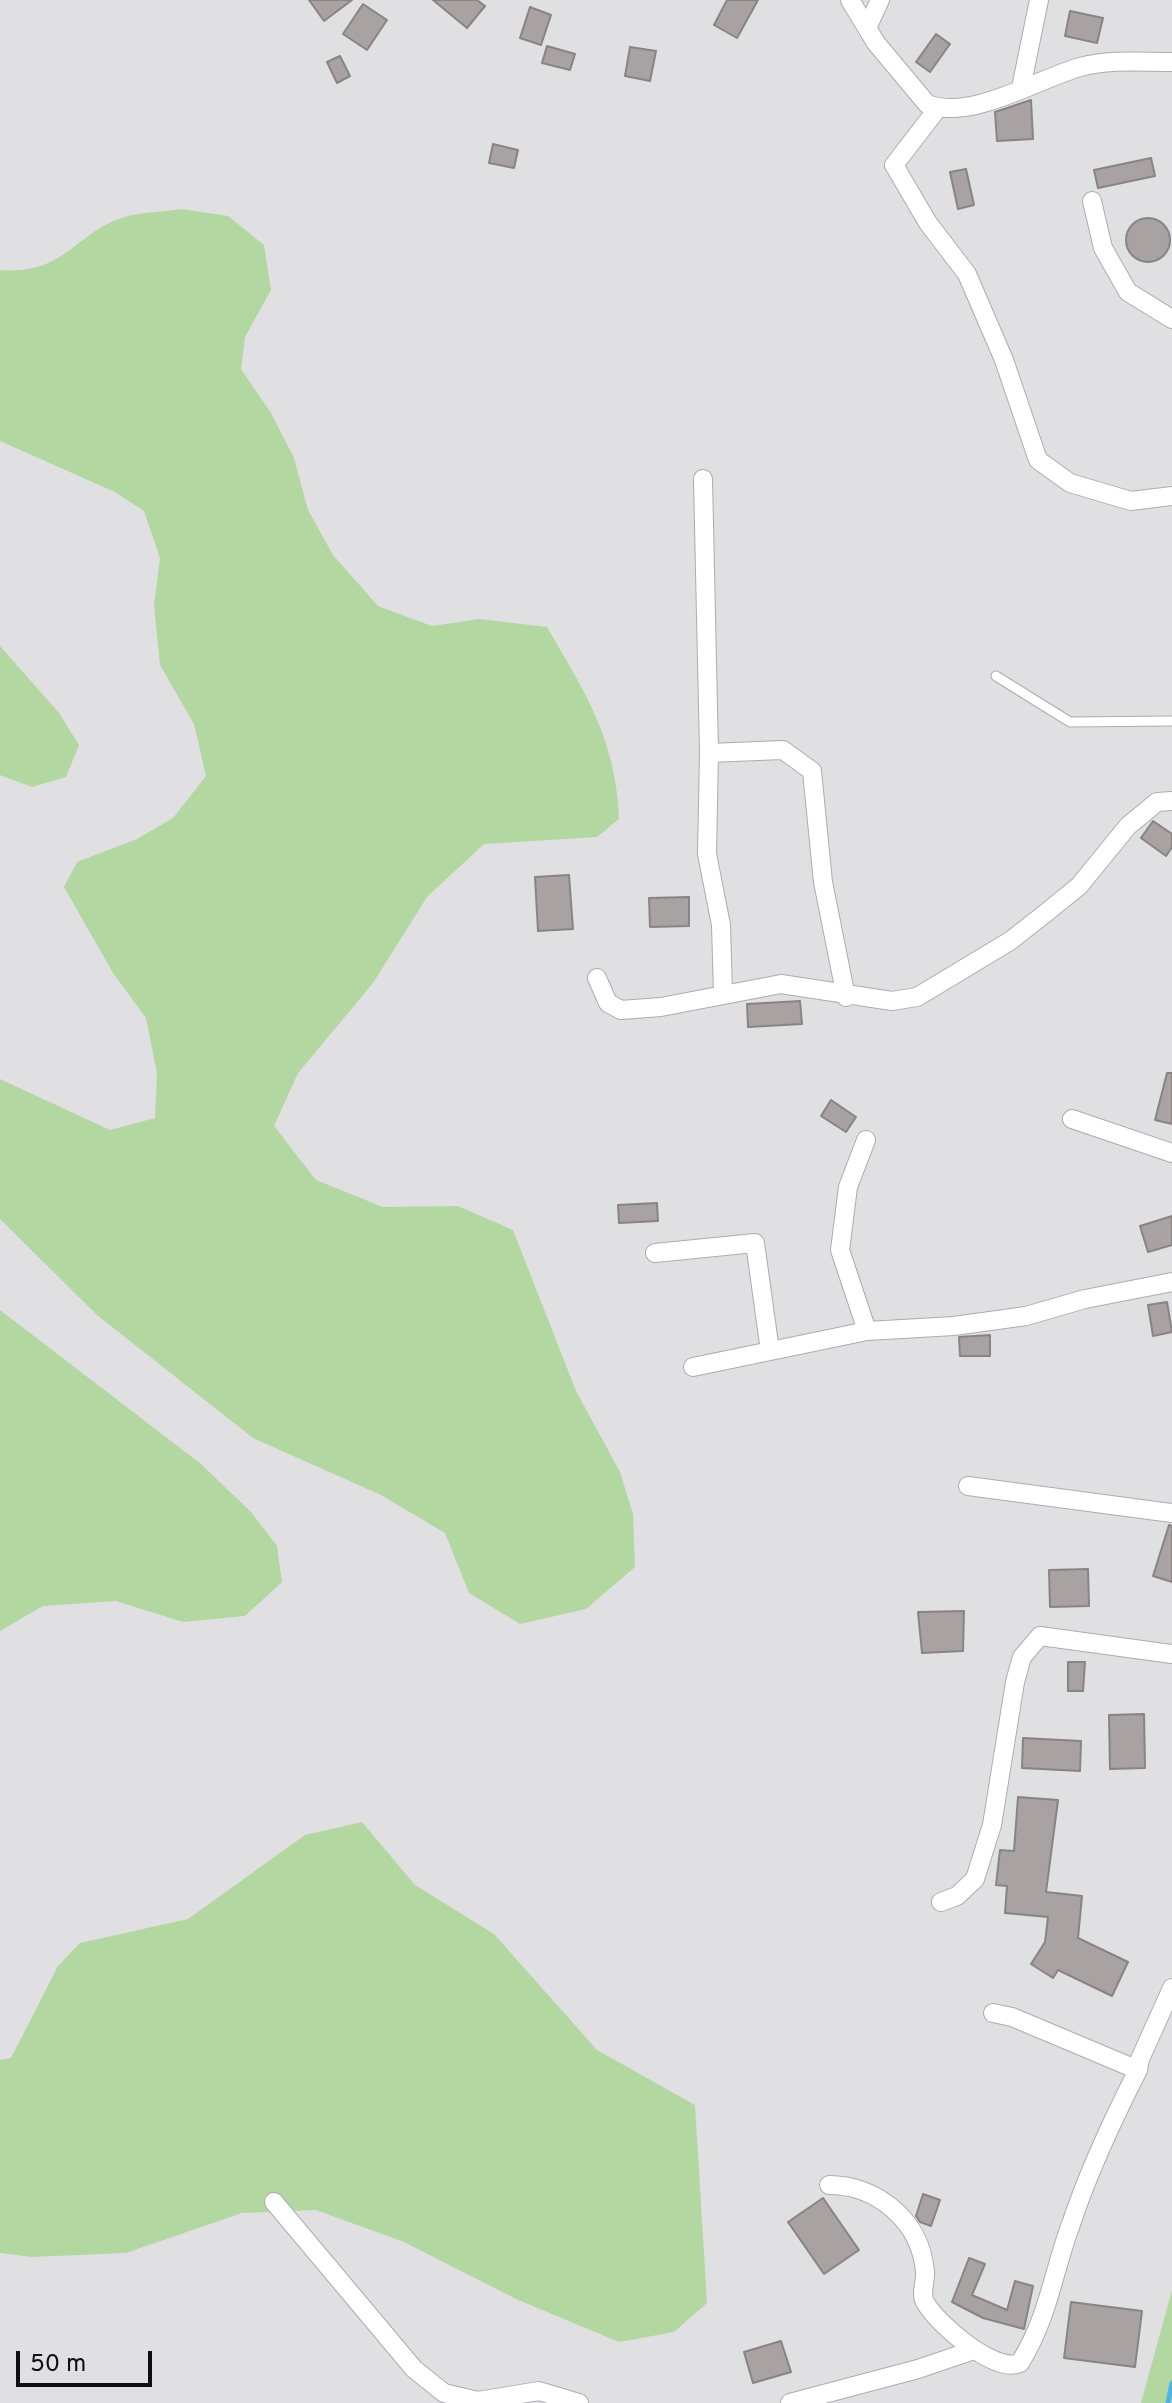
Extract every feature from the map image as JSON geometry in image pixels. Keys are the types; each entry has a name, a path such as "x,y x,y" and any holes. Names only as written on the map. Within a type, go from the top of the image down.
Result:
{"street":[{"path":"850,0 867,28 927,104 938,108 956,110 1079,68 1108,62 1172,62"},
{"path":"867,28 880,0"},
{"path":"1021,88 1039,0"},
{"path":"938,108 894,165 928,223 967,274 1004,360 1038,460 1070,483 1131,501 1172,496"},
{"path":"1092,201 1103,248 1128,292 1172,319"},
{"path":"703,479 709,753 707,854 721,925 723,993"},
{"path":"709,753 783,750 812,771 823,882 838,943 846,997"},
{"path":"597,978 608,1003 621,1010 661,1007 781,984 846,997 907,1000 961,972 1010,941 1079,886 1128,826 1157,802 1172,801"},
{"path":"1072,1119 1172,1153"},
{"path":"866,1140 848,1187 840,1250 867,1331"},
{"path":"655,1253 755,1243 770,1351"},
{"path":"693,1367 867,1331 954,1326 1026,1316 1085,1299 1172,1282"},
{"path":"968,1486 1172,1513"},
{"path":"941,1902 957,1896 975,1879 992,1825 1015,1682 1022,1657 1040,1636 1172,1654"},
{"path":"829,2185 853,2185 886,2201 913,2232 925,2270 923,2299 937,2318 974,2350 1013,2366 1020,2363 1040,2330 1069,2228 1096,2156 1138,2070 1172,1988"},
{"path":"993,2013 1138,2070"},
{"path":"274,2202 414,2369 444,2393 478,2401 539,2391 579,2403"},
{"path":"790,2403 974,2350"}],"lane":[{"path":"996,676 1070,722 1172,721"}],"green space":[{"path":"181,209 228,216 264,245 271,290 245,337 241,369 271,413 294,458 308,510 333,555 378,606 432,626 479,619 547,627 586,696 612,765 619,819 597,837 484,844 427,897 373,983 298,1073 274,1126 316,1180 383,1207 458,1206 513,1230 576,1391 620,1472 633,1514 635,1567 586,1609 520,1624 469,1593 445,1533 381,1495 253,1438 97,1315 0,1219 0,1079 110,1130 155,1118 157,1073 146,1018 113,973 64,887 77,862 137,839 173,818 206,776 194,724 160,665 154,605 160,558 144,511 115,492 0,441 0,270 41,266 93,232 125,217"},
{"path":"0,646 59,713 79,745 66,777 32,787 0,775"},
{"path":"0,1310 201,1464 251,1512 277,1546 282,1582 245,1616 183,1622 116,1601 43,1606 0,1631"},
{"path":"362,1822 415,1885 494,1934 597,2050 695,2105 707,2303 674,2332 619,2342 516,2299 404,2242 316,2210 242,2213 126,2253 32,2257 0,2253 0,2060 11,2058 58,1966 80,1943 188,1919 305,1835"},
{"path":"1172,2290 1172,2403 1141,2403"}],"building":[{"path":"309,0 352,0 324,21"},
{"path":"433,0 477,0 485,6 467,28"},
{"path":"727,0 758,0 737,38 714,25"},
{"path":"363,4 387,20 367,50 343,34"},
{"path":"530,7 551,15 541,45 520,38"},
{"path":"1070,11 1103,18 1097,43 1065,36"},
{"path":"936,34 950,44 930,72 916,62"},
{"path":"547,46 575,54 570,70 542,63"},
{"path":"630,47 656,51 650,81 625,76"},
{"path":"340,56 350,76 337,83 327,62"},
{"path":"1031,100 1033,139 997,141 995,112"},
{"path":"493,144 518,150 514,168 489,163"},
{"path":"1151,158 1155,176 1098,188 1094,170"},
{"path":"966,169 974,205 958,209 950,172"},
{"path":"1148,218 1163,225 1170,240 1163,255 1148,262 1133,255 1126,240 1133,225"},
{"path":"1153,821 1172,834 1172,847 1166,856 1141,838"},
{"path":"569,875 573,929 538,931 535,877"},
{"path":"689,897 689,926 650,927 649,898"},
{"path":"800,1001 802,1024 748,1027 747,1004"},
{"path":"1167,1073 1172,1073 1172,1124 1155,1120"},
{"path":"831,1100 856,1117 846,1132 821,1116"},
{"path":"657,1203 658,1221 619,1223 618,1205"},
{"path":"1172,1216 1172,1245 1148,1252 1140,1226"},
{"path":"1167,1302 1172,1332 1153,1336 1148,1305"},
{"path":"990,1335 990,1356 960,1356 959,1337"},
{"path":"1169,1525 1172,1526 1172,1582 1153,1576"},
{"path":"1088,1569 1089,1606 1050,1607 1049,1570"},
{"path":"964,1611 963,1651 922,1653 918,1612"},
{"path":"1068,1662 1085,1662 1083,1691 1068,1691"},
{"path":"1144,1714 1145,1768 1110,1769 1109,1715"},
{"path":"1023,1738 1081,1741 1080,1771 1022,1768"},
{"path":"1018,1797 1058,1800 1046,1892 1082,1896 1078,1938 1128,1962 1112,1996 1058,1970 1053,1978 1031,1964 1045,1942 1048,1917 1005,1913 1007,1886 996,1885 1000,1850 1014,1851"},
{"path":"923,2194 940,2200 931,2226 920,2222 916,2216"},
{"path":"823,2198 859,2250 824,2274 788,2222"},
{"path":"969,2258 985,2264 972,2295 1007,2310 1015,2281 1033,2286 1024,2329 983,2318 952,2302"},
{"path":"1071,2302 1142,2311 1135,2367 1064,2358"},
{"path":"781,2341 791,2372 753,2383 744,2352"}],"waterway":[{"path":"1168,2403 1172,2383"}]}
